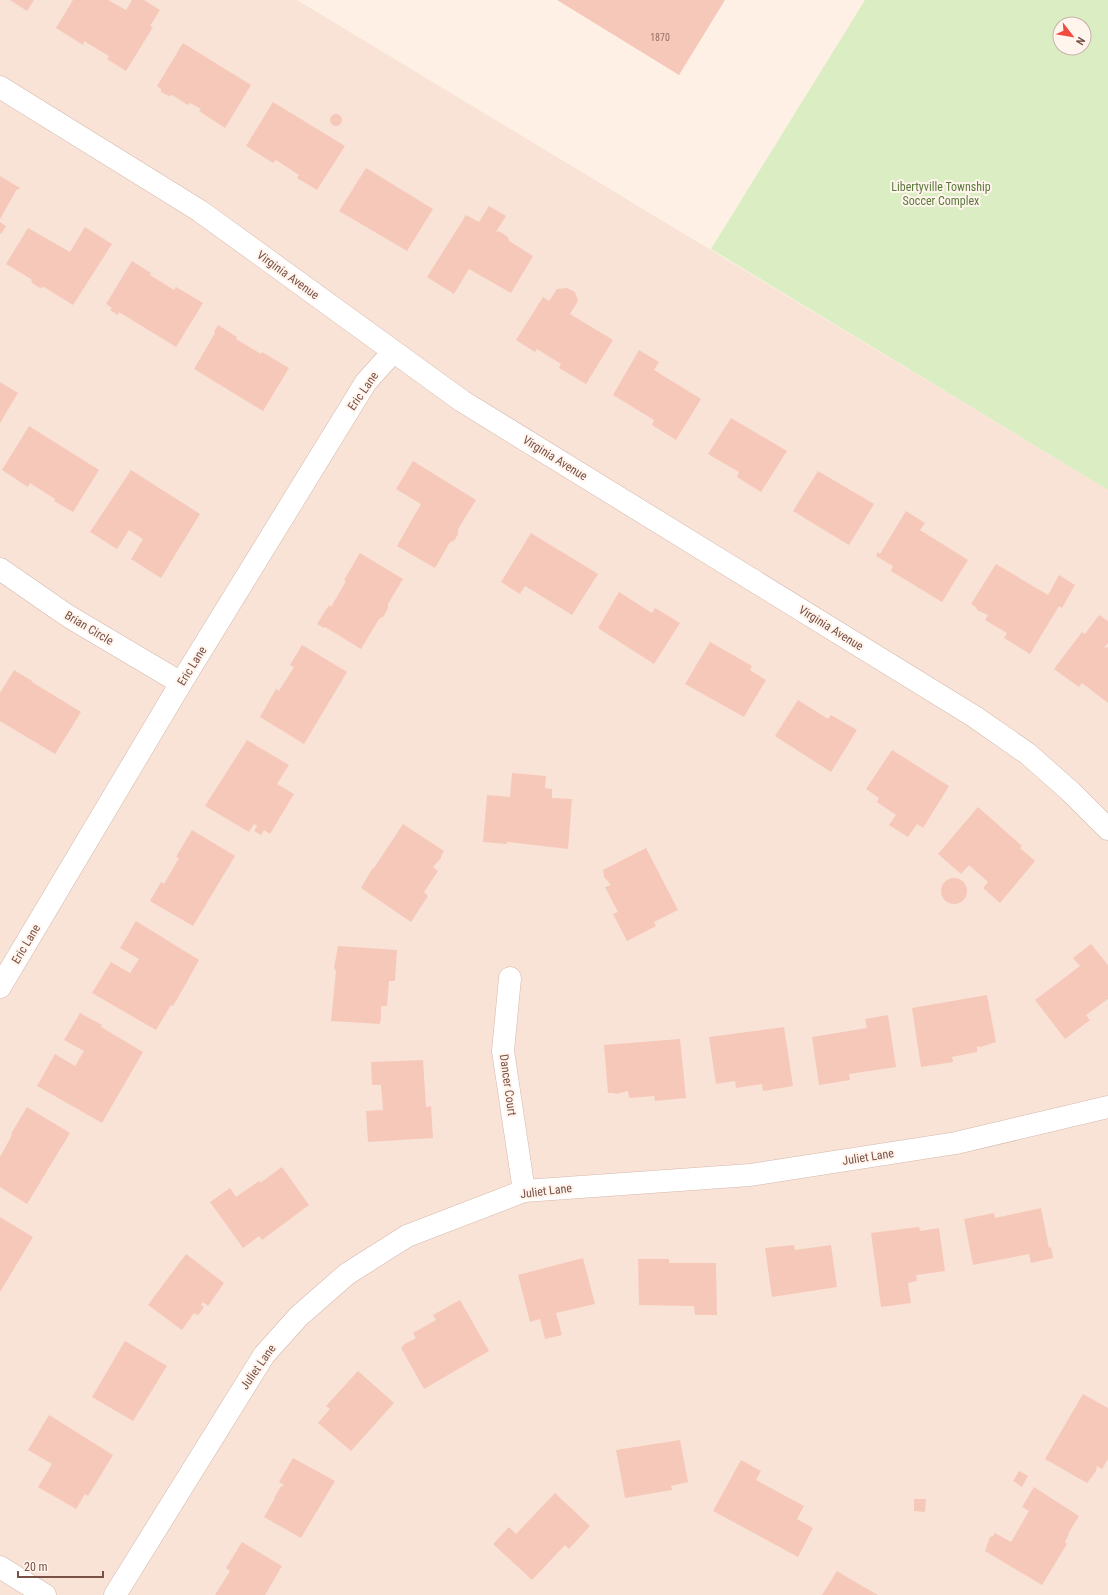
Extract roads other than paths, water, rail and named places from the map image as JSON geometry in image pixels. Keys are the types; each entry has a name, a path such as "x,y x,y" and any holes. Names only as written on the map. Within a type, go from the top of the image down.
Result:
{"street":[{"name":"Virginia Avenue","path":"0,87 200,211 462,401 975,717 1028,754 1071,792 1108,829"},
{"name":"Eric Lane","path":"0,988 181,683 366,382 393,352"},
{"name":"Brian Circle","path":"0,569 68,616 181,683"},
{"name":"Dancer Court","path":"510,978 503,1051 524,1191"},
{"name":"Juliet Lane","path":"115,1595 264,1355 299,1316 347,1274 407,1236 524,1191 750,1175 956,1143 1108,1108"},
{"path":"0,1567 45,1595"}],"park label":[{"name":"Libertyville Township Soccer Complex","path":"941,194"}]}
